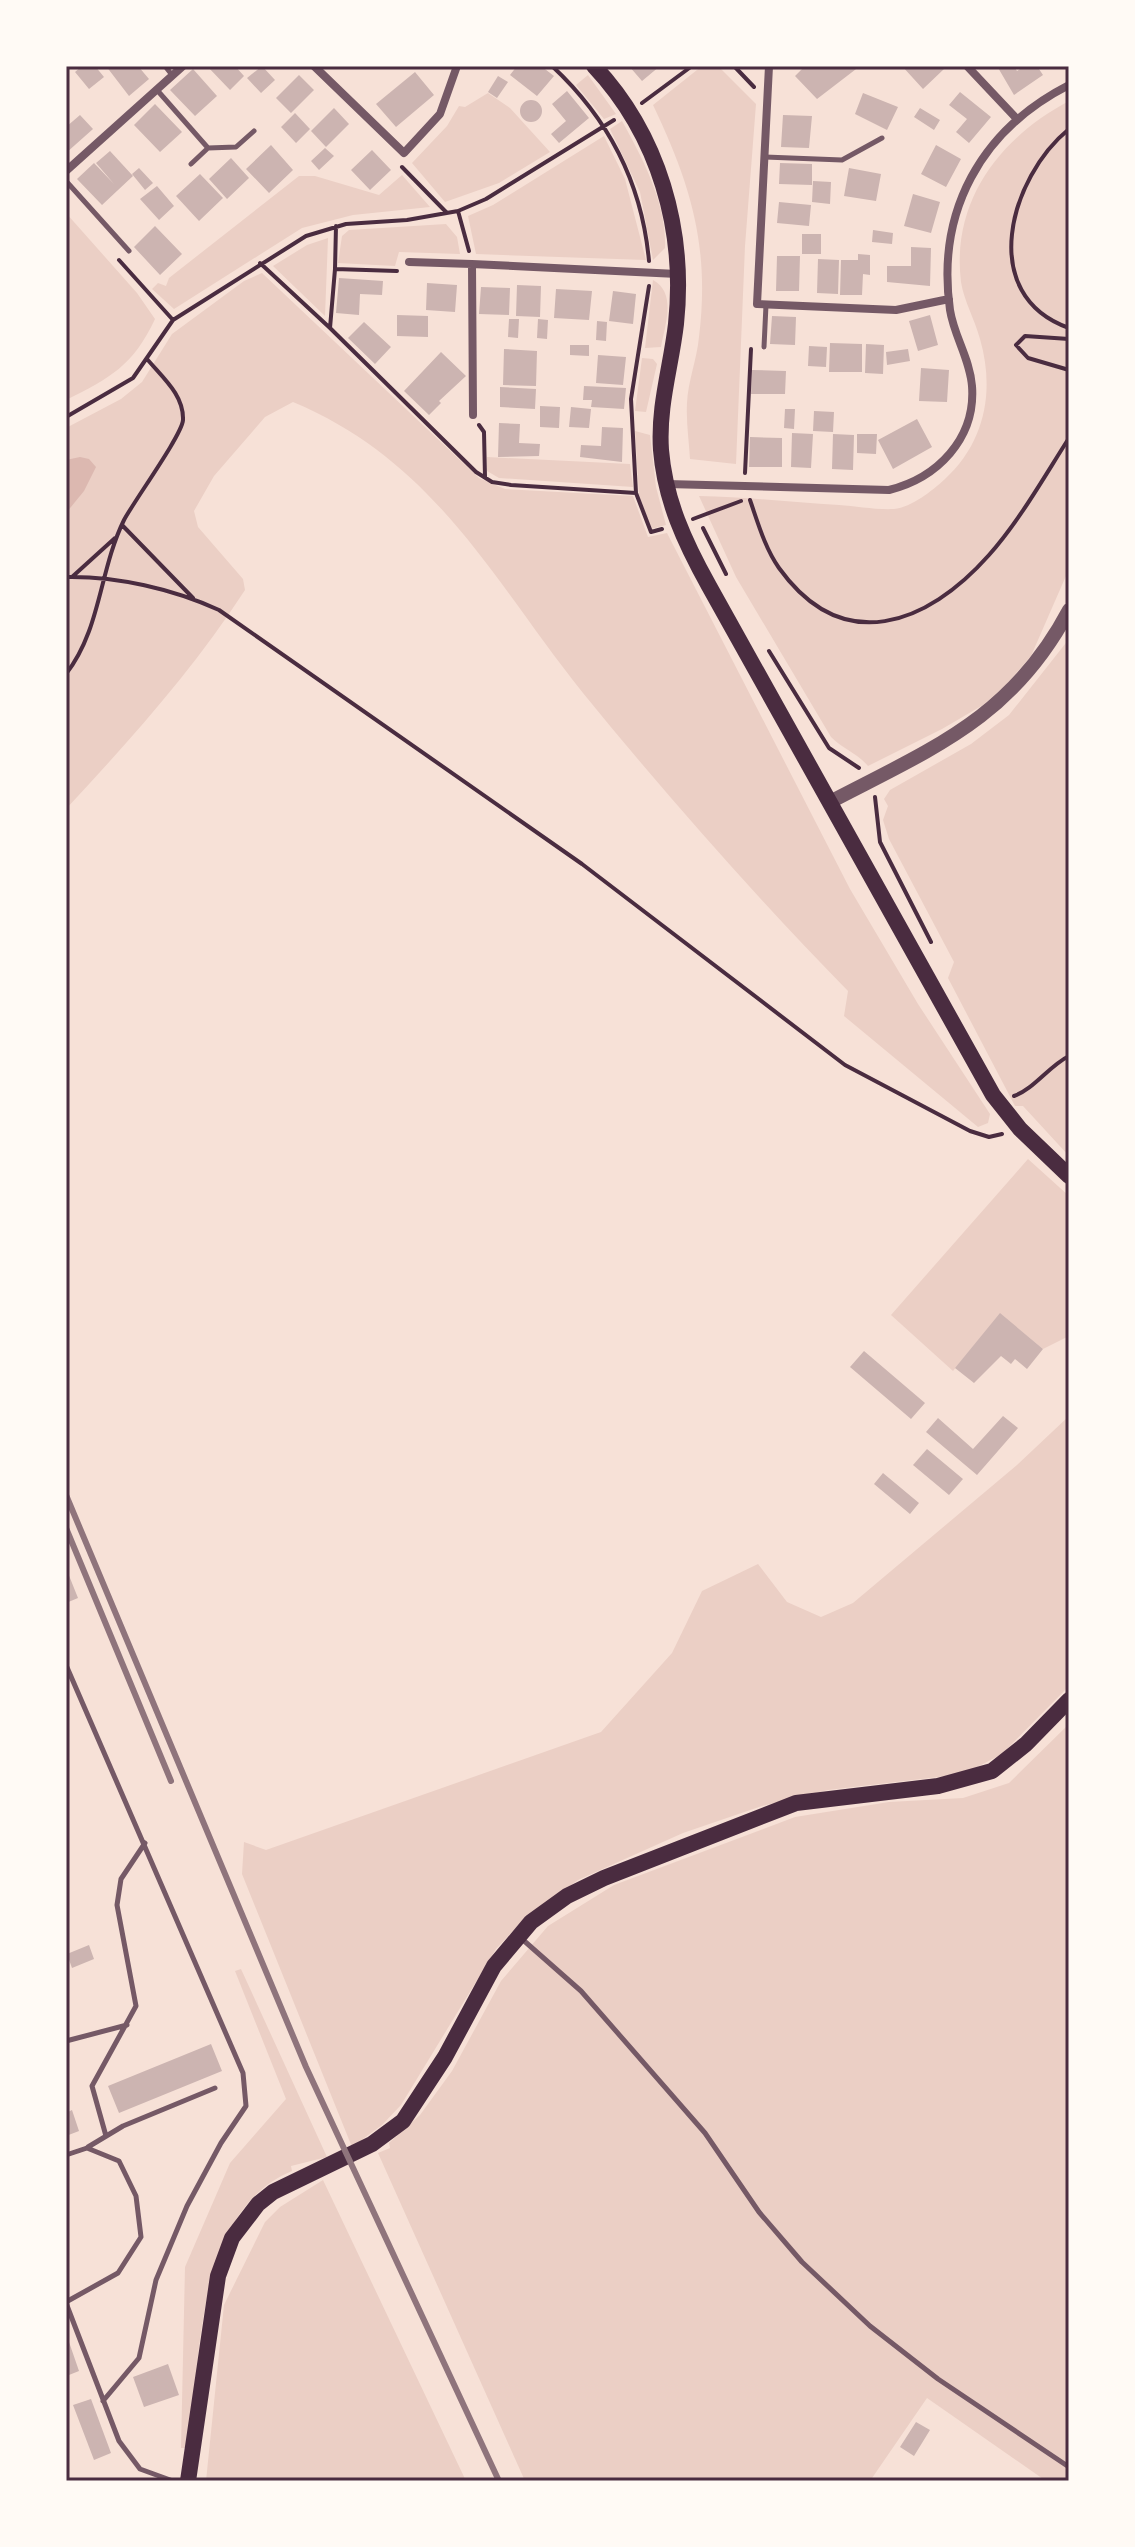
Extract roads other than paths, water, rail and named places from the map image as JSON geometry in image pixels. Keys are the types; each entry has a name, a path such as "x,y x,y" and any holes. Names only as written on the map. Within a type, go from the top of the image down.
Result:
{"main road":[{"path":"594,66 629,111 663,182 673,223 678,274 675,326 661,412 666,484 678,524 694,560 1001,1106 1069,1176"},
{"path":"188,2481 218,2276 226,2251 258,2204 296,2179 386,2136 416,2105 494,1966 518,1936 547,1909 579,1890 796,1803 938,1786 992,1771 1026,1744 1069,1700"}],"street":[{"path":"66,171 183,66"},
{"path":"314,66 404,153 440,114 457,66"},
{"path":"769,66 762,304 896,310 949,299"},
{"path":"967,66 1016,118"},
{"path":"666,484 889,490 909,485 933,472 958,443 971,402 968,366 957,339 949,299 949,247 957,209 979,162 1016,118 1069,85"},
{"path":"409,262 678,274"},
{"path":"472,264 473,415"},
{"path":"830,802 973,725 998,705 1040,661 1069,610"}],"lane":[{"path":"165,66 173,75"},
{"path":"156,90 208,148"},
{"path":"191,164 208,148 236,147 254,131"},
{"path":"765,157 842,160 882,138"},
{"path":"66,181 129,251"},
{"path":"762,304 764,347"},
{"path":"66,1665 243,2073 246,2106 221,2143 194,2193 161,2267 139,2358 103,2401"},
{"path":"106,2136 92,2086 136,2006 117,1905 121,1879 145,1843"},
{"path":"518,1936 581,1991 705,2133 759,2212 802,2262 870,2326 938,2379 1069,2467"},
{"path":"66,2041 127,2025"},
{"path":"66,2155 215,2088"},
{"path":"87,2148 119,2161 136,2196 141,2237 118,2273 66,2302 119,2441 140,2469 173,2481"}],"railway":[{"path":"66,1495 306,2067 499,2481"},
{"path":"66,1528 171,1781"}]}
